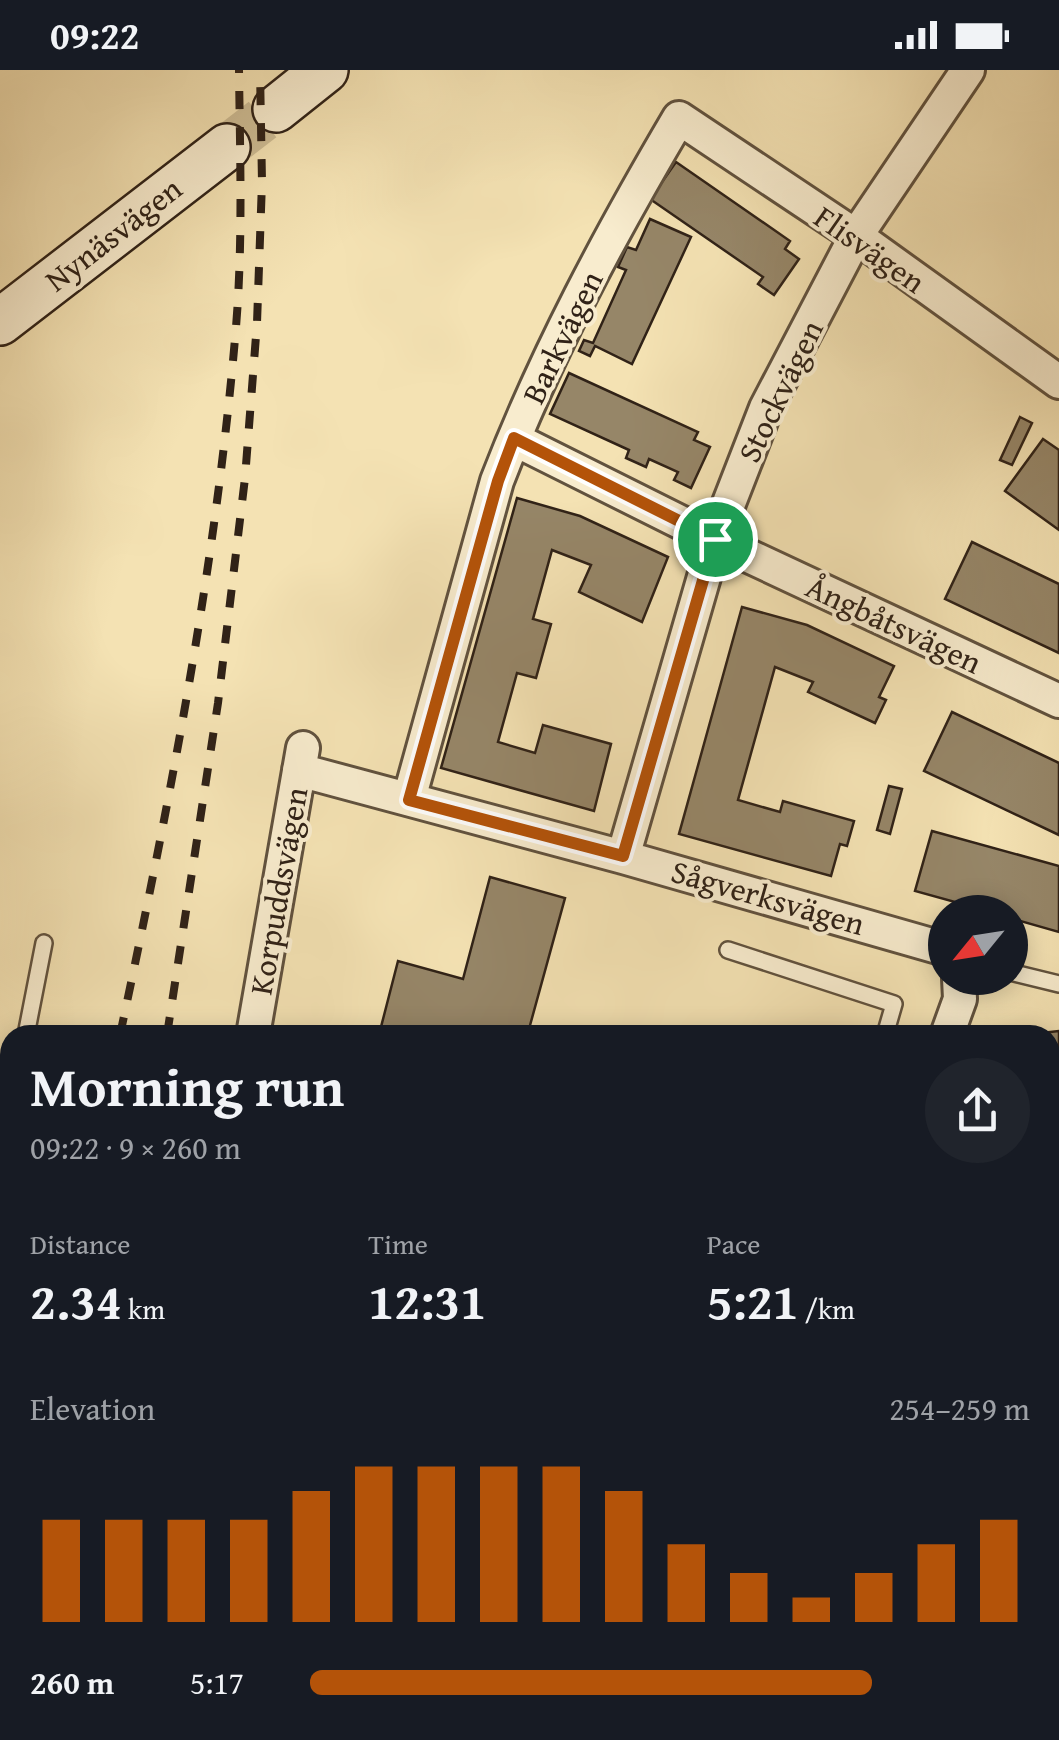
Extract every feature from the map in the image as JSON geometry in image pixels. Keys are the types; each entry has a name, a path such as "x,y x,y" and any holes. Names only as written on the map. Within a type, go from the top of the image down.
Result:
{"street":[{"path":"276,109 325,70"},
{"name":"Stockvägen","path":"623,856 715,539 766,408 856,236 968,70"},
{"name":"Flisvägen","path":"679,118 856,236 1059,382"},
{"name":"Barkvägen","path":"409,800 498,481 514,438 570,314 679,118"},
{"name":"Nynäsvägen","path":"0,322 227,146"},
{"name":"Ångbåtsvägen","path":"514,438 715,539 1059,701"},
{"name":"Sågverksvägen","path":"301,759 409,800 623,856 928,944"},
{"name":"Korpuddsvägen","path":"255,1025 301,759"},
{"path":"951,1025 960,995"}],"lane":[{"path":"28,1025 44,943"},
{"path":"728,950 894,1004 888,1025"},
{"path":"1028,976 1059,984"}],"building":[{"path":"676,162 790,241 785,249 799,259 774,295 758,284 763,277 650,199"},
{"path":"650,219 691,237 632,364 595,346 590,356 579,351 584,340 593,343 626,270 618,267 627,247 636,250"},
{"path":"569,373 698,432 694,440 710,447 691,488 674,480 678,472 649,459 646,467 626,458 629,450 550,414"},
{"path":"1020,417 1032,423 1012,465 1000,460"},
{"path":"1043,439 1059,450 1059,530 1005,491"},
{"path":"517,498 580,516 668,557 642,622 579,592 591,565 552,550 533,619 551,624 536,678 517,673 498,742 535,753 543,725 611,744 594,811 441,768"},
{"path":"972,542 1059,584 1059,653 945,599"},
{"path":"742,607 807,625 894,666 879,697 886,700 875,723 808,692 813,682 775,667 738,800 780,812 783,801 854,821 847,846 840,844 831,876 679,834"},
{"path":"952,712 1059,763 1059,835 924,771"},
{"path":"889,786 902,789 890,834 877,830"},
{"path":"932,831 1059,866 1059,932 1028,923 1028,895 929,895 915,891"},
{"path":"490,877 565,898 530,1025 382,1025 398,961 463,979"}],"tunnel":[{"path":"227,147 276,109"}],"railway":[{"path":"122,1025 204,594 227,416 238,295 239,70"},
{"path":"169,1025 218,703 245,478 257,323 262,182 260,70"}],"route":[{"path":"514,438 715,539 623,856 409,800 498,481 514,438"}]}
